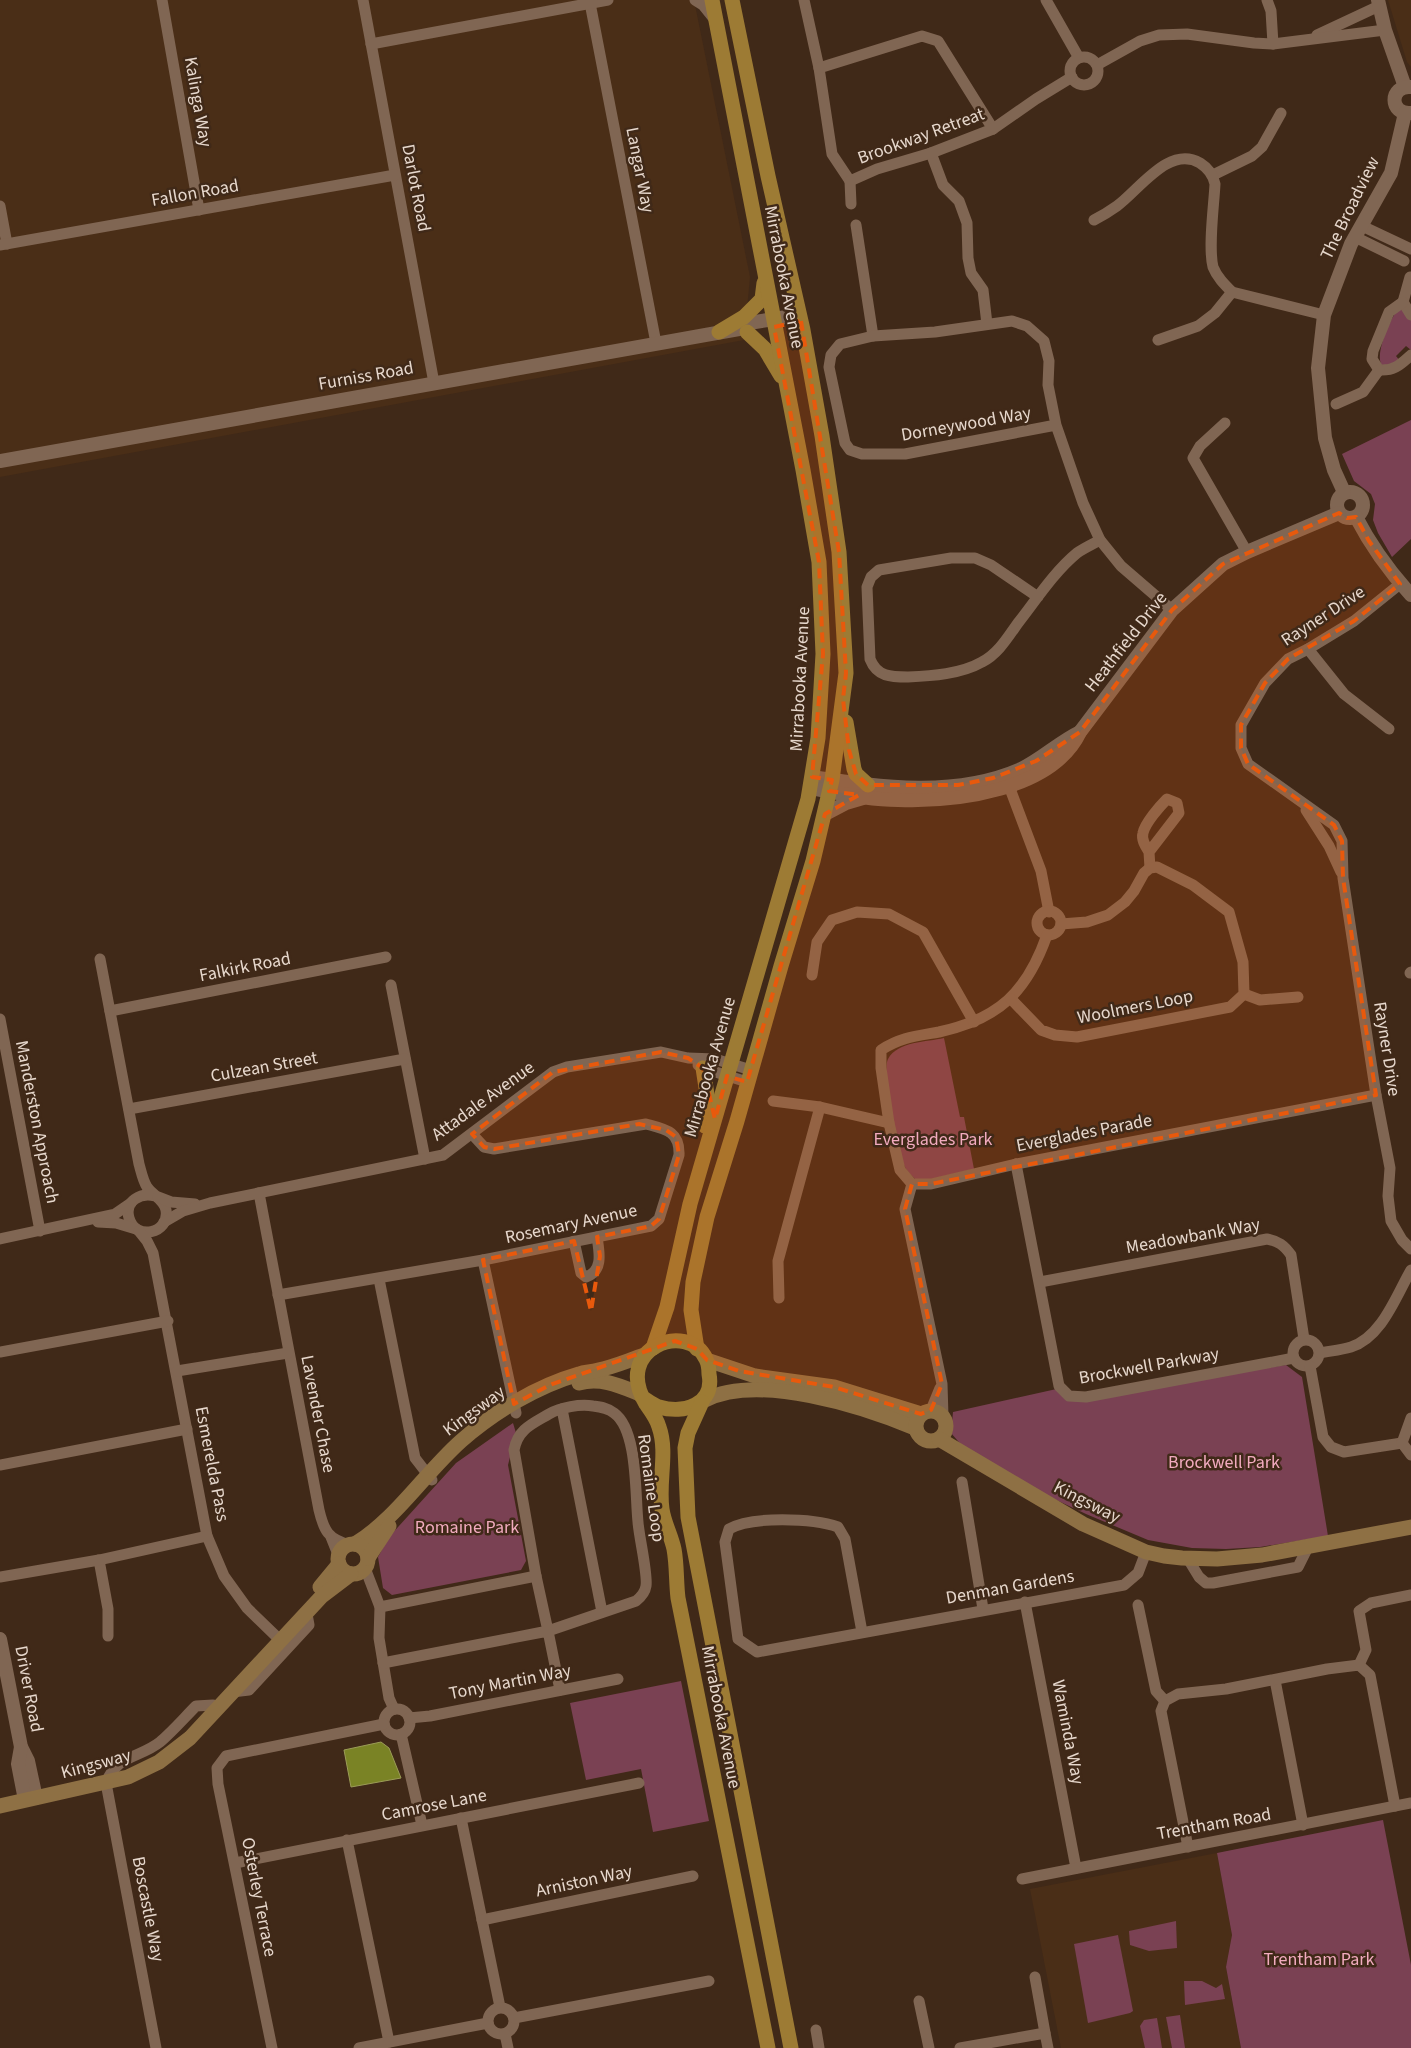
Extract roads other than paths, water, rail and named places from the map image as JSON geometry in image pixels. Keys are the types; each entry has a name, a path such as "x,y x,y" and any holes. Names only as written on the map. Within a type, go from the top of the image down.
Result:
{"main road":[{"name":"Mirrabooka Avenue","path":"649,1351 667,1307 690,1204 811,783 818,738 822,663 820,562 712,0"},
{"name":"Mirrabooka Avenue","path":"702,1354 691,1310 693,1282 706,1216 737,1121 813,861 830,786 846,673 839,552 822,436 800,318 732,0"},
{"path":"719,332 744,317 762,298 765,279"},
{"path":"743,331 765,349 786,384"},
{"path":"843,699 849,750 854,769 868,791"},
{"path":"701,1164 708,1101 703,1068"},
{"path":"675,1341 687,1343 702,1354 711,1384 703,1401 686,1408 672,1410 656,1406 641,1396 637,1374 649,1351 663,1342 675,1341"},
{"name":"Kingsway","path":"353,1566 342,1549 374,1533 430,1477 515,1408 550,1385 579,1374 600,1370 649,1351"},
{"name":"Kingsway","path":"702,1354 755,1376 834,1387 932,1423 951,1433 959,1440 976,1462 1083,1524 1146,1552 1188,1559 1217,1559 1262,1555 1411,1527"},
{"name":"Kingsway","path":"515,1408 594,1380 616,1384 641,1396"},
{"name":"Kingsway","path":"703,1401 718,1393 738,1390 780,1391 830,1399 893,1419 932,1423"},
{"name":"Mirrabooka Avenue","path":"641,1396 661,1432 663,1447 660,1472 662,1509 674,1552 678,1598 768,2048"},
{"name":"Mirrabooka Avenue","path":"703,1401 688,1433 685,1448 688,1517 791,2048"},
{"name":"Kingsway","path":"107,1780 158,1757 180,1740 278,1639 353,1566 430,1477"},
{"path":"352,1545 364,1549 353,1566"},
{"name":"Kingsway","path":"0,1806 30,1795 140,1772 159,1762 186,1742 278,1639 307,1614 322,1596 353,1566"},
{"name":"Kingsway","path":"0,1796 30,1795"}],"street":[{"name":"Kalinga Way","path":"162,0 199,210"},
{"name":"Darlot Road","path":"363,0 434,383"},
{"path":"371,44 608,0"},
{"path":"696,0 703,5 715,20"},
{"path":"804,0 818,68 832,154 850,181"},
{"path":"1046,0 1079,58"},
{"path":"1267,0 1271,11 1274,44"},
{"name":"Langar Way","path":"590,3 656,344"},
{"path":"1308,39 1379,3 1385,30 1408,87 1396,92 1394,102 1399,111 1408,113"},
{"path":"1096,65 1140,41 1159,35 1187,34 1274,44 1385,30"},
{"path":"818,68 922,36 938,41 993,130"},
{"path":"1079,58 1089,58 1096,65 1097,75 1090,83 1080,84 1072,77 1070,69 1072,64 1079,58"},
{"name":"Brookway Retreat","path":"851,204 850,181 877,169 931,153 993,130 1036,99 1072,77"},
{"path":"1213,175 1252,156 1262,147 1281,113"},
{"name":"The Broadview","path":"1344,492 1334,470 1325,438 1318,368 1324,315 1358,231 1391,174 1408,113"},
{"path":"931,153 943,184 959,201 967,223 968,258 971,273 983,290 988,324"},
{"path":"1094,220 1117,206 1165,164 1180,158 1192,159 1205,166 1213,175 1215,184 1212,251 1213,266 1220,281 1232,292 1324,315"},
{"name":"Fallon Road","path":"4,245 395,175"},
{"path":"0,206 4,245"},
{"path":"856,226 874,336"},
{"path":"1358,231 1411,249 1404,261 1406,272 1410,277 1403,302 1389,312 1373,351 1372,358 1379,370"},
{"path":"1358,231 1404,261"},
{"path":"1158,340 1198,326 1215,313 1232,292"},
{"path":"1403,302 1411,316"},
{"name":"Furniss Road","path":"0,461 719,332 743,331 774,322 800,318"},
{"name":"Dorneywood Way","path":"1056,425 906,454 862,454 850,450 845,443 829,367 831,355 840,344 874,336 935,332 1012,321 1027,326 1044,341 1049,361 1048,385 1056,425 1083,503 1100,540 1122,566 1172,610"},
{"path":"1379,370 1397,368 1411,355"},
{"path":"1336,404 1363,392 1379,370"},
{"path":"1225,423 1200,446 1193,458 1247,552"},
{"path":"1344,492 1355,492 1361,497 1363,507 1356,516 1347,518 1339,513 1336,506 1337,501 1344,492"},
{"name":"Heathfield Drive","path":"811,783 868,791 1007,780 1069,737 1080,732 1172,610 1223,564 1339,513"},
{"path":"1356,516 1369,541 1400,584 1411,595"},
{"path":"1038,597 991,565 974,558 951,558 879,570 871,577 867,588 870,659 880,674 906,677 969,668 983,662 997,651 1062,567 1078,553 1100,540"},
{"name":"Rayner Drive","path":"1400,584 1354,621 1288,659 1265,683 1241,725 1241,748 1248,764 1295,797 1312,818 1329,846 1343,878 1376,1095 1390,1168 1388,1196 1391,1221 1402,1240 1411,1249"},
{"path":"1308,649 1344,694 1389,729"},
{"path":"1007,780 1041,870 1049,912"},
{"path":"824,814 868,791"},
{"path":"1150,852 1150,868"},
{"path":"1061,924 1091,922 1115,911 1134,891 1144,872 1150,868 1157,867 1192,885 1229,912 1243,962 1244,994 1260,1000 1298,997"},
{"path":"812,975 817,942 832,920 857,912 889,914 923,932 974,1022"},
{"path":"932,1423 942,1384 905,1209 912,1184 900,1170 889,1122 880,1068 881,1050 895,1041 963,1027 997,1010 1012,998 1034,969 1047,935 1058,931 1061,924 1059,916 1049,912 1042,914 1037,924 1040,931 1047,935"},
{"name":"Falkirk Road","path":"110,1011 386,957"},
{"path":"89,1221 116,1223 148,1233 161,1226 166,1217 165,1206 146,1186 139,1164 100,959"},
{"path":"392,985 425,1159"},
{"name":"Woolmers Loop","path":"1012,998 1041,1030 1055,1035 1077,1037 1230,1007 1244,994"},
{"name":"Manderston Approach","path":"0,1019 40,1231"},
{"name":"Attadale Avenue","path":"161,1226 183,1211 210,1203 443,1155 552,1072 568,1067 661,1052 688,1058 715,1060 729,1070"},
{"name":"Attadale Avenue","path":"688,1058 703,1068 729,1070 749,1076"},
{"name":"Culzean Street","path":"129,1109 405,1059"},
{"name":"Everglades Parade","path":"912,1184 930,1184 1016,1164 1376,1095"},
{"path":"773,1101 889,1122"},
{"path":"779,1298 778,1261 820,1108"},
{"name":"Rosemary Avenue","path":"278,1295 483,1260 651,1226 659,1219 679,1155 680,1144 676,1137 666,1130 639,1124 494,1150 484,1147 472,1134"},
{"path":"138,1230 130,1221 129,1209 138,1188 139,1164"},
{"name":"Brockwell Parkway","path":"1016,1164 1059,1386 1069,1396 1086,1398 1294,1358"},
{"name":"Lavender Chase","path":"259,1193 288,1353 323,1526 374,1592 380,1607"},
{"path":"0,1239 89,1221 115,1214 143,1195 156,1197"},
{"name":"Attadale Avenue","path":"156,1197 191,1204 210,1203"},
{"name":"Esmerelda Pass","path":"157,1271 161,1226"},
{"name":"Esmerelda Pass","path":"138,1230 147,1241 153,1253 168,1322 207,1536 224,1576 247,1608 278,1639"},
{"path":"574,1241 581,1273 586,1276 592,1275 598,1267 600,1256 596,1237"},
{"name":"Meadowbank Way","path":"1040,1282 1266,1239 1272,1240 1285,1246 1291,1255 1304,1340"},
{"path":"483,1260 515,1408"},
{"path":"1320,1353 1353,1346 1379,1326 1411,1270"},
{"path":"379,1279 415,1458 430,1477"},
{"path":"0,1352 168,1322"},
{"path":"1304,1340 1314,1342 1320,1353 1316,1362 1310,1366 1301,1365 1294,1358 1293,1350 1295,1345 1304,1340"},
{"path":"177,1371 288,1353"},
{"path":"1310,1366 1323,1437 1331,1447 1344,1452 1402,1443"},
{"name":"Romaine Loop","path":"548,1631 636,1601 643,1595 647,1585 627,1431 616,1413 605,1407 587,1405 553,1412 527,1427 516,1438 514,1450 536,1576 560,1690"},
{"path":"562,1409 602,1612"},
{"path":"1402,1443 1411,1418"},
{"path":"0,1465 187,1429"},
{"path":"1402,1443 1411,1455"},
{"path":"962,1482 983,1609"},
{"name":"Denman Gardens","path":"862,1632 845,1539 838,1526 826,1522 760,1520 738,1524 729,1529 725,1542 738,1639 757,1652 983,1609 1124,1585 1138,1573 1146,1552"},
{"path":"0,1577 99,1560 207,1536"},
{"path":"331,1537 336,1541 352,1545"},
{"path":"1188,1559 1199,1577 1206,1583 1213,1583 1298,1567 1308,1547"},
{"path":"99,1560 108,1609 108,1636"},
{"path":"394,1709 389,1698 379,1638 380,1607 536,1576"},
{"path":"1359,1665 1366,1650 1359,1611 1371,1603 1411,1595"},
{"name":"Waminda Way","path":"1025,1602 1076,1868"},
{"path":"1138,1605 1156,1691 1165,1701"},
{"name":"Kingsway","path":"232,1692 249,1690 308,1625 307,1614"},
{"path":"383,1663 548,1631"},
{"name":"Driver Road","path":"0,1639 1,1656 21,1747 18,1764 30,1795"},
{"path":"1188,1847 1161,1711 1165,1701 1178,1694 1226,1689 1328,1669 1359,1665 1370,1675 1395,1806"},
{"name":"Tony Martin Way","path":"409,1718 430,1716 618,1680"},
{"path":"1275,1680 1303,1825"},
{"path":"394,1709 403,1710 409,1718 408,1728 401,1734 388,1732 384,1724 385,1715 394,1709"},
{"name":"Osterley Terrace","path":"272,2048 218,1784 217,1768 226,1756 384,1724"},
{"path":"401,1734 422,1825"},
{"name":"Boscastle Way","path":"107,1780 156,2048"},
{"name":"Camrose Lane","path":"235,1863 640,1783"},
{"name":"Trentham Road","path":"1022,1879 1411,1804"},
{"path":"461,1818 500,2007"},
{"path":"347,1840 388,2042"},
{"name":"Arniston Way","path":"482,1920 693,1876"},
{"path":"1035,1976 1040,2034 1048,2048"},
{"path":"514,2018 709,1981"},
{"path":"919,2001 929,2048"},
{"path":"500,2007 509,2010 514,2018 513,2027 505,2034 493,2031 488,2023 489,2014 500,2007"},
{"path":"359,2048 488,2023"},
{"path":"816,2030 820,2048"},
{"path":"505,2034 508,2048"},
{"path":"960,2048 1040,2034"}],"park label":[{"name":"Everglades Park","path":"933,1139"},
{"name":"Brockwell Park","path":"1224,1462"},
{"name":"Romaine Park","path":"467,1527"},
{"name":"Trentham Park","path":"1319,1959"}]}
